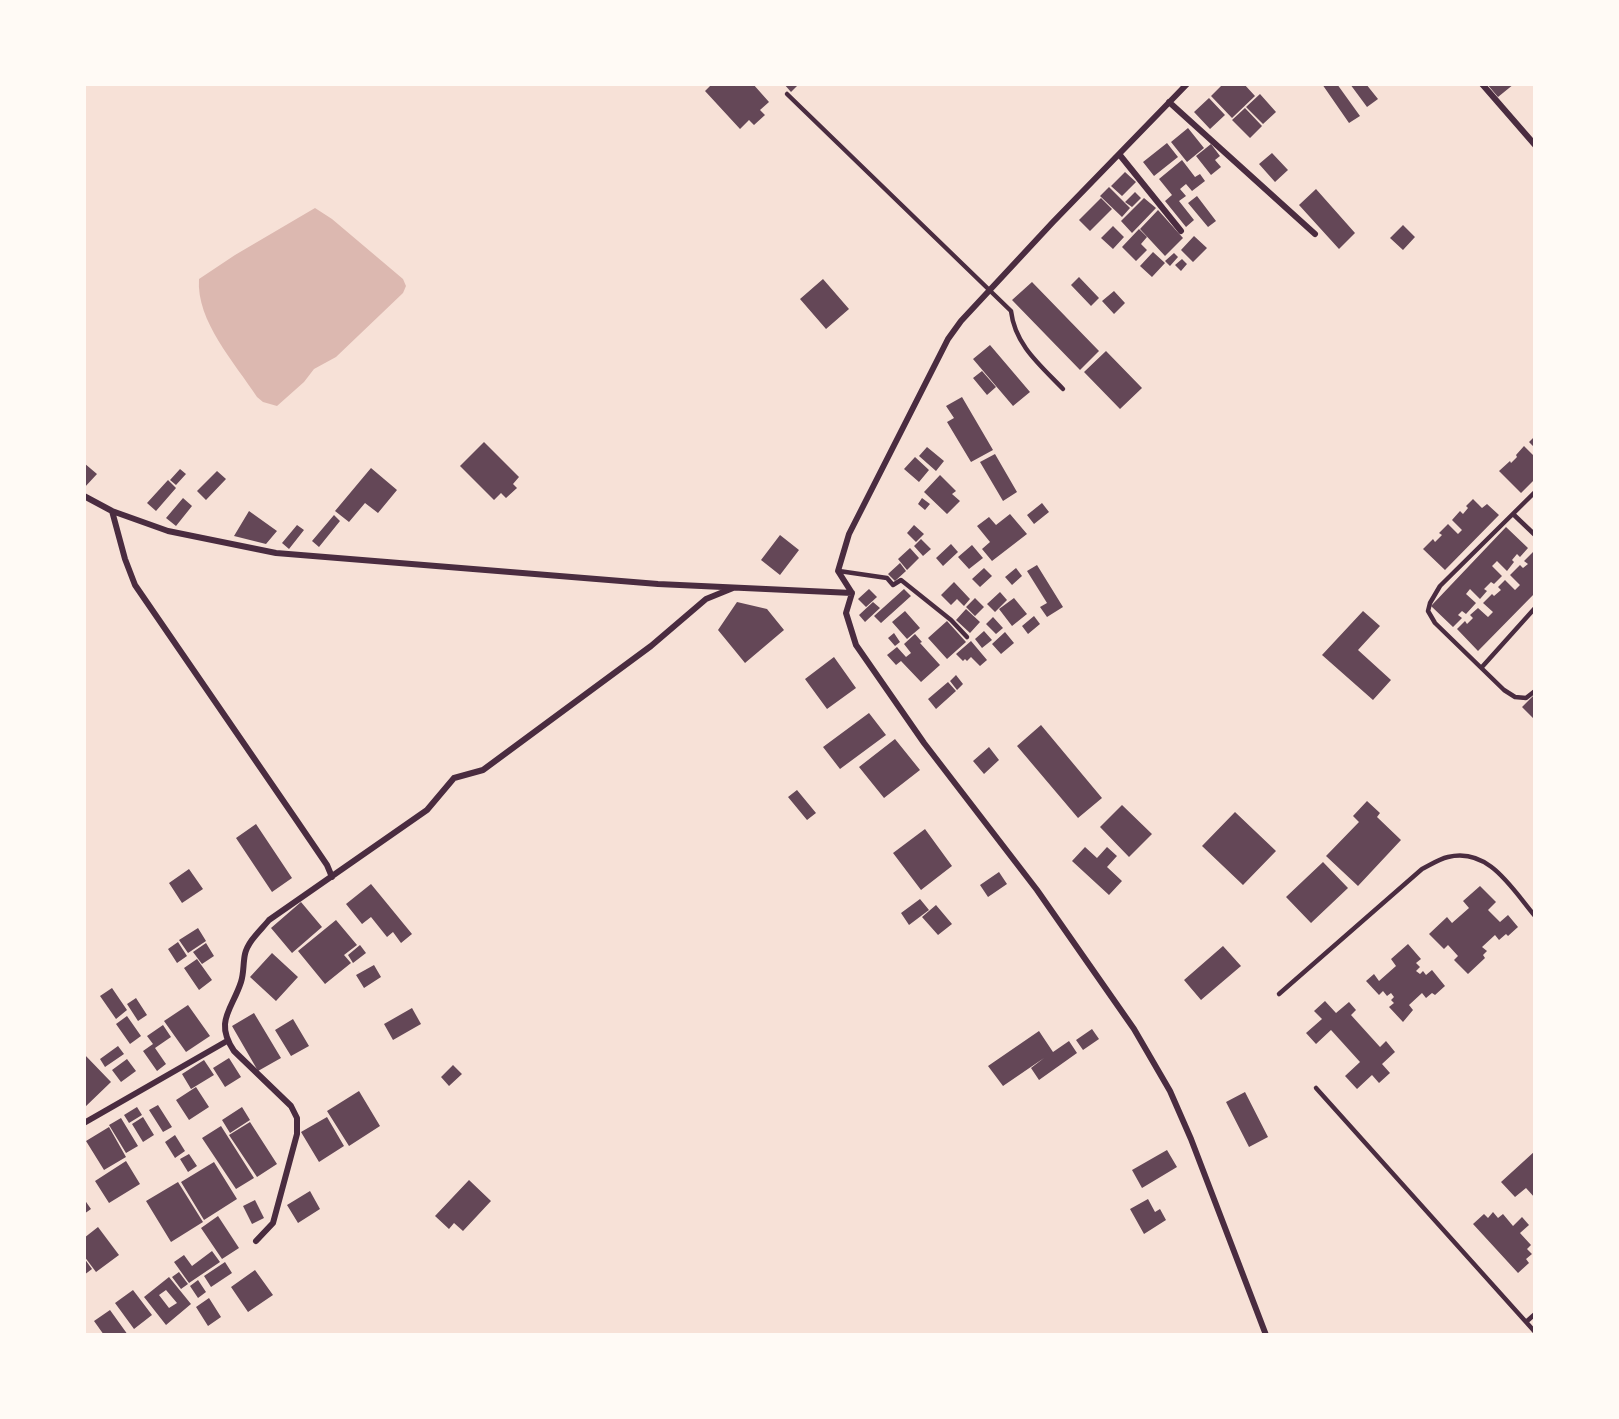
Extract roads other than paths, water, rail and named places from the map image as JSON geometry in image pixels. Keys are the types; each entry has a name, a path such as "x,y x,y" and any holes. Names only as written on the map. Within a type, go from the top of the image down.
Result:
{"street":[{"path":"1187,84 989,290 948,339 849,534 838,571 852,593 846,613 856,645 924,743 1037,890 1134,1029 1170,1091 1191,1139 1266,1335"},
{"path":"1482,84 1535,146"},
{"path":"1169,102 1315,234"},
{"path":"1119,154 1180,231"},
{"path":"84,496 112,512 168,531 276,553 658,584 852,593"},
{"path":"112,512 135,585 327,865 332,877"},
{"path":"256,1241 273,1223 297,1134 297,1118 291,1106 234,1051 227,1041 225,1020 241,981 245,952 250,942 270,920 427,810 454,778 483,770 651,646 706,599 733,588"},
{"path":"84,1123 227,1041"}],"lane":[{"path":"787,94 1011,311 1013,326 1022,345 1063,389"},
{"path":"1535,492 1440,586 1428,611 1435,623 1504,690 1515,696 1526,698 1535,691"},
{"path":"1513,514 1535,535"},
{"path":"838,571 887,578 893,585 901,580 951,620 967,637"},
{"path":"1482,668 1535,608"},
{"path":"1279,994 1422,869 1447,857 1469,855 1492,866 1535,916"},
{"path":"1316,1088 1535,1332"},
{"path":"1526,1322 1535,1314"}]}
